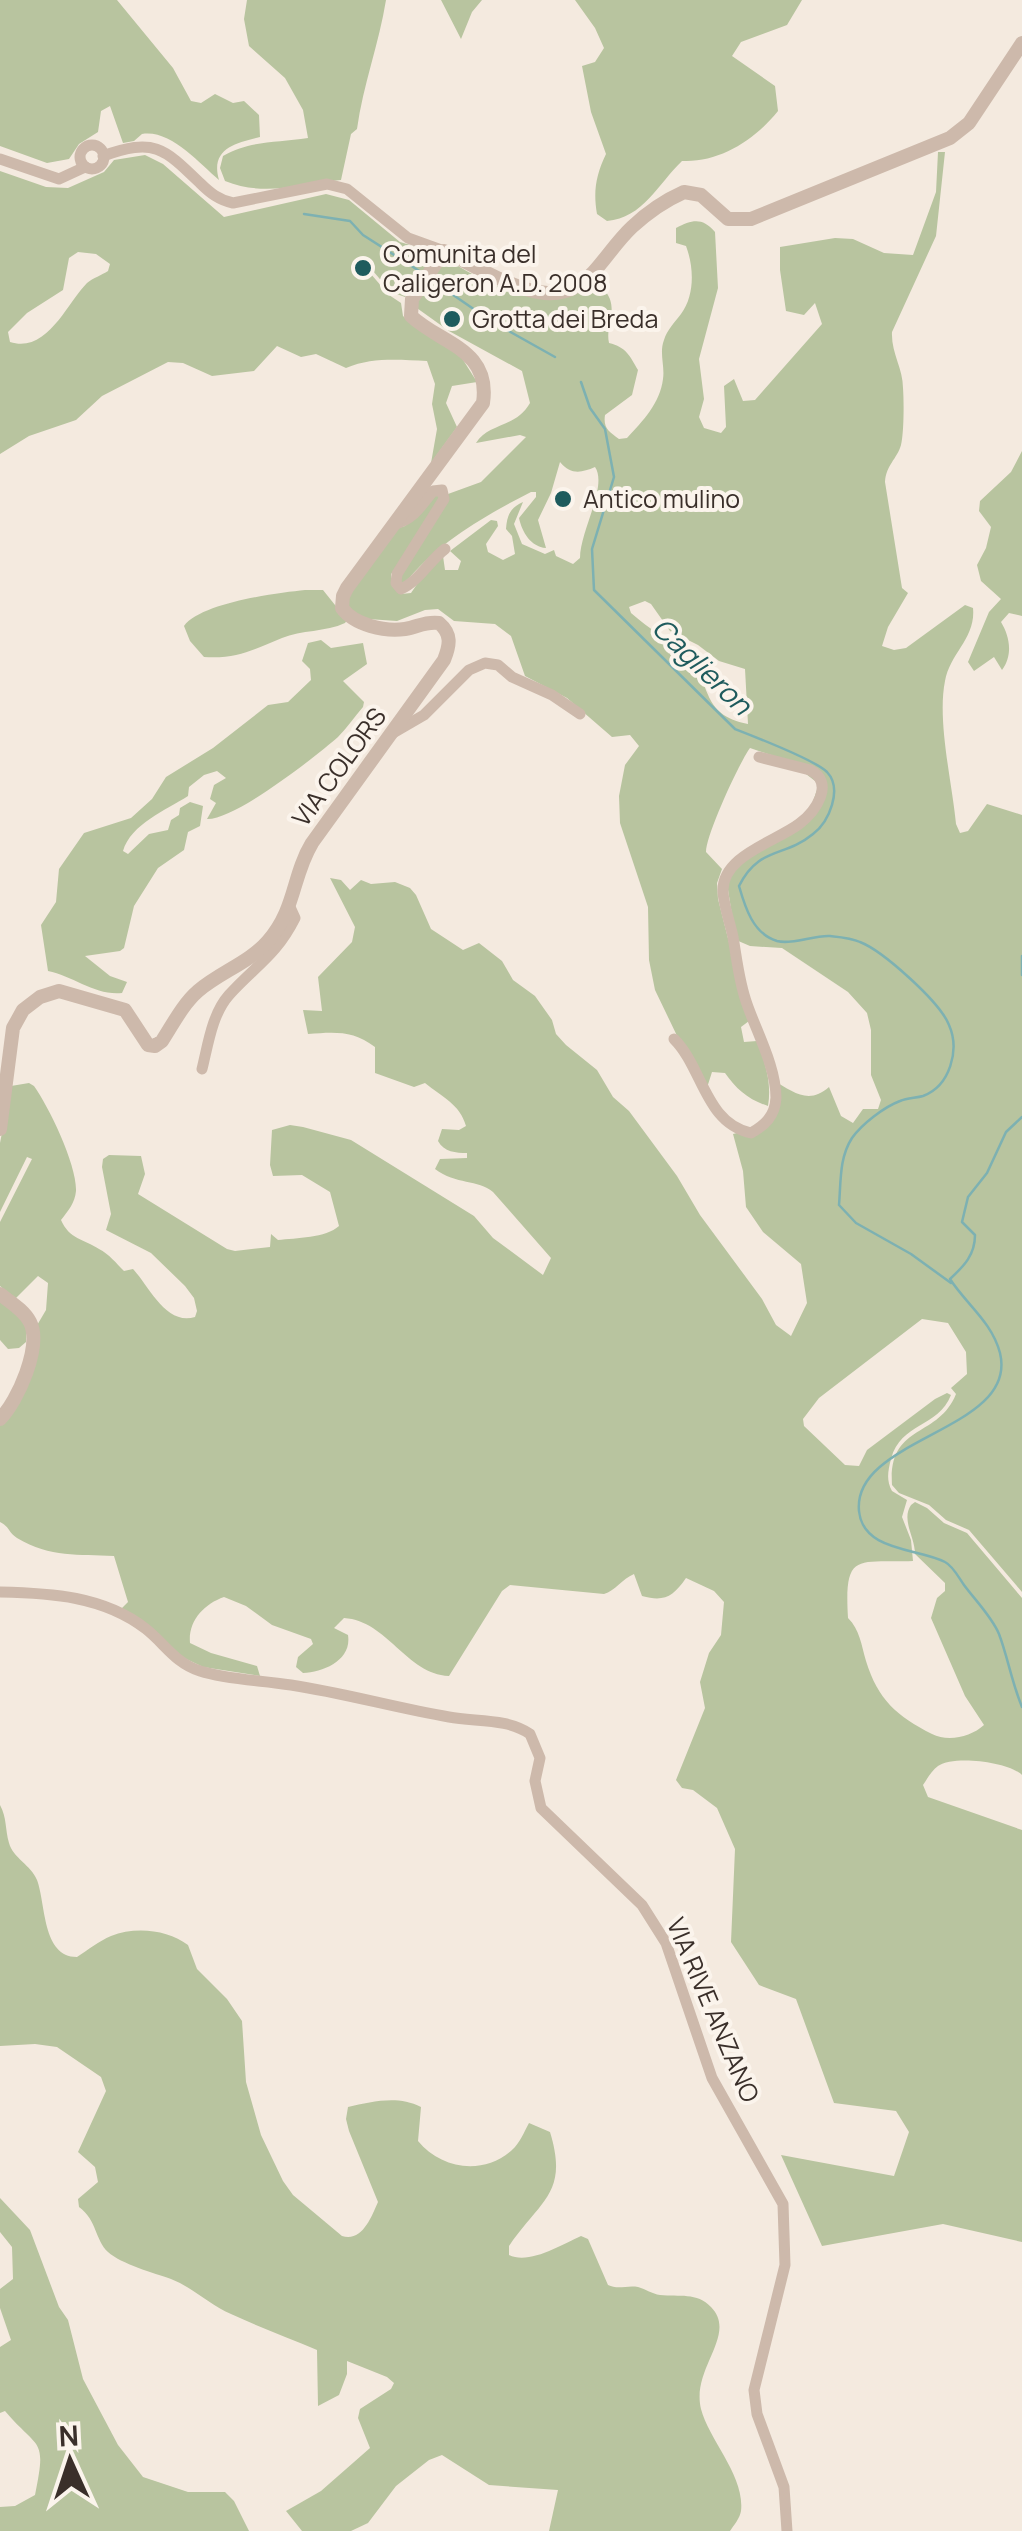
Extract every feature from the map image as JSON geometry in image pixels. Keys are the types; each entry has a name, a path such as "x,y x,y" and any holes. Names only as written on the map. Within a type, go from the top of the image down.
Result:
{"street":[{"path":"0,159 60,179 84,167 96,168 103,156 130,147 157,147 209,192 234,203 327,184 348,188 408,238 440,257 545,294 569,290 589,279 632,228 684,192 700,194 728,220 752,219 950,138 969,124 1022,43"},
{"path":"84,167 80,156 86,147 97,147 103,156"},
{"path":"394,524 479,412 485,388 481,375 460,345 427,329 412,316 412,299 440,257"},
{"path":"394,524 414,514 434,490 442,490 444,499 397,574 396,583 401,589 408,587 445,548"},
{"name":"VIA COLORS","path":"0,1129 9,1042 18,1018 33,1002 59,990 118,1007 130,1015 148,1045 155,1046 196,992 259,951 290,906 304,856 444,660 450,641 448,632 438,623 392,629 358,622 342,608 342,596 394,524"},
{"path":"393,733 424,715 469,670 485,663 498,664 580,714"},
{"path":"674,1038 721,1118 739,1131 751,1133 770,1121 775,1091 739,977 723,895 724,881 746,856 808,817 821,797 822,784 818,774 810,770 759,756"},
{"path":"202,1069 224,1002 271,957 286,936 295,918 290,906"},
{"path":"0,1294 28,1318 34,1339 18,1392 0,1419"},
{"name":"VIA RIVE ANZANO","path":"0,1592 24,1590 71,1596 111,1610 136,1622 176,1660 200,1671 338,1694 410,1711 508,1724 530,1734 540,1758 535,1781 541,1808 633,1896 655,1924 666,1943 712,2078 783,2204 786,2265 754,2390 757,2414 784,2487 787,2531"}],"green space":[{"path":"0,0 117,0 173,68 191,101 201,103 215,94 233,103 244,101 259,115 260,137 234,145 221,154 219,180 163,137 142,134 123,143 110,106 101,111 98,132 79,144 69,159 47,163 0,146"},
{"path":"247,0 386,0 357,129 351,134 341,180 268,189 225,181 220,168 223,156 254,145 308,138 303,110 285,78 249,46 244,19"},
{"path":"441,0 482,0 472,12 461,39"},
{"path":"575,0 802,0 787,25 741,42 732,56 775,86 778,111 735,148 709,158 682,161 640,207 620,219 607,221 597,214 595,198 606,154 591,112 582,66 595,62 604,48"},
{"path":"938,152 945,152 936,236 892,332 902,381 903,425 901,445 885,482 902,588 908,593 882,646 906,648 965,605 973,608 971,628 948,671 943,697 956,824 960,833 968,831 987,804 1022,815 1022,1592 969,1530 946,1520 929,1505 899,1493 892,1485 898,1451 948,1408 956,1394 951,1388 967,1374 966,1352 948,1323 922,1319 819,1398 803,1419 804,1426 845,1465 859,1466 867,1450 935,1399 951,1395 938,1414 903,1438 890,1463 890,1487 907,1500 902,1517 911,1540 913,1561 867,1562 852,1571 849,1581 848,1618 858,1632 876,1686 899,1713 945,1738 966,1735 984,1725 965,1696 931,1618 945,1583 915,1554 908,1523 911,1505 915,1502 927,1508 944,1523 967,1533 1022,1598 1022,1775 994,1764 956,1761 938,1766 923,1785 928,1797 1022,1830 1022,2242 943,2224 822,2246 781,2155 894,2176 909,2132 896,2111 834,2103 796,1999 759,1985 731,1942 735,1849 717,1808 693,1790 682,1788 676,1780 705,1708 700,1682 709,1653 721,1635 724,1602 714,1591 686,1578 677,1590 662,1598 642,1596 634,1574 604,1594 510,1585 502,1591 449,1676 421,1667 373,1628 344,1618 334,1628 348,1635 341,1658 328,1667 303,1673 296,1667 298,1657 313,1644 311,1639 272,1625 246,1606 224,1597 199,1614 190,1643 257,1666 260,1676 203,1667 180,1656 119,1611 128,1602 114,1556 41,1549 17,1538 0,1522 0,1423 8,1414 36,1327 46,1310 48,1283 38,1276 15,1299 0,1286 0,1222 32,1159 27,1157 0,1212 0,1143 11,1086 29,1083 47,1108 72,1167 76,1191 61,1220 64,1226 106,1253 124,1271 133,1269 159,1303 175,1316 195,1317 197,1311 185,1286 151,1253 106,1230 111,1214 103,1159 109,1155 141,1156 145,1174 138,1194 227,1249 270,1247 271,1234 278,1240 302,1238 339,1226 330,1192 302,1175 273,1176 272,1130 290,1125 351,1140 474,1216 493,1238 543,1275 551,1258 493,1192 435,1169 440,1159 467,1158 467,1153 447,1150 438,1141 442,1129 459,1130 466,1126 455,1106 425,1083 414,1087 375,1073 375,1047 359,1038 335,1033 308,1034 303,1010 322,1011 318,977 352,942 355,927 330,878 341,880 350,890 361,880 371,884 395,882 416,895 431,929 463,950 479,943 502,961 513,980 535,996 552,1020 556,1034 597,1070 613,1097 629,1111 762,1299 776,1325 791,1336 807,1303 801,1264 763,1232 746,1207 743,1171 733,1134 749,1130 769,1115 773,1080 808,1096 829,1087 841,1116 853,1123 863,1109 878,1109 881,1100 871,1075 867,1013 848,992 782,948 750,946 736,940 725,871 810,810 819,784 789,761 750,748 711,831 706,852 722,869 717,883 718,899 749,1021 741,1027 744,1042 757,1041 768,1081 768,1106 744,1093 725,1073 712,1072 705,1094 655,990 649,960 648,907 620,823 619,796 625,765 639,746 630,735 612,737 567,698 525,676 511,636 495,624 454,621 438,609 397,621 368,619 350,611 345,600 395,529 405,526 435,495 440,497 403,561 391,574 391,584 401,594 411,593 426,571 443,556 445,570 458,570 461,561 450,551 491,520 497,521 498,526 486,544 488,552 503,560 515,554 506,524 512,509 523,502 514,524 522,544 545,554 554,550 556,556 573,564 580,558 598,475 595,467 576,472 560,462 538,520 546,548 532,542 520,523 519,518 536,497 536,492 531,492 463,531 405,583 400,582 399,576 448,494 481,482 526,437 476,443 517,417 530,403 522,371 449,331 414,306 442,263 453,263 486,281 521,293 557,297 593,287 606,292 612,311 609,343 624,350 638,370 632,395 605,415 610,432 619,439 627,438 655,404 663,379 664,340 686,306 691,290 689,254 686,246 676,243 676,228 692,222 706,224 715,232 718,288 699,359 704,399 699,417 704,428 721,433 726,427 724,386 734,379 743,401 755,400 822,324 815,303 804,315 786,311 780,247 853,239 884,253 913,255 936,192","holes":["645,601 670,631 719,661 745,669 748,724 732,719 714,706 687,658 631,613 629,607"]},
{"path":"145,155 163,164 224,217 326,194 349,200 400,242 434,252 436,259 405,297 391,292 373,271 370,273 401,303 403,316 460,355 477,382 452,386 446,403 457,427 431,463 437,429 432,404 435,384 427,361 376,361 346,368 316,354 301,357 277,346 254,371 212,376 183,363 168,362 102,396 76,420 29,436 0,454 0,171 46,187 68,188 104,172 114,160","holes":["78,252 96,254 110,264 108,271 87,283 45,334 23,344 10,342 8,332 27,313 63,290 69,258"]},
{"path":"1022,451 1022,616 1009,613 1001,622 1009,646 1002,670 994,657 974,671 968,662 989,612 1001,599 981,581 977,565 991,527 979,511 980,501 1011,472"},
{"path":"323,590 347,620 345,623 289,635 226,657 204,657 190,641 184,626 222,605"},
{"path":"321,640 331,648 363,643 367,664 343,681 364,702 363,707 345,730 294,772 220,817 207,819 216,803 210,799 214,785 226,778 217,771 204,775 189,787 188,796 133,833 123,851 128,854 149,834 168,830 180,808 190,802 203,806 200,826 188,832 184,850 158,868 134,906 124,948 85,956 110,976 127,982 122,993 103,992 48,971 41,925 56,902 59,869 84,833 131,818 152,799 166,777 213,748 268,705 288,702 311,680 310,669 302,661 308,643"},
{"path":"0,1299 27,1324 26,1342 19,1348 8,1349 0,1340"},
{"path":"0,1805 11,1848 37,1880 51,1939 66,1955 77,1957 107,1938 141,1930 161,1933 188,1945 197,1969 227,1999 242,2021 246,2082 261,2135 283,2181 293,2195 342,2236 360,2232 378,2202 349,2131 348,2107 394,2100 421,2107 418,2141 438,2158 463,2166 488,2164 501,2158 517,2144 529,2123 550,2132 555,2153 554,2183 509,2246 509,2255 535,2256 581,2236 588,2239 608,2285 694,2297 711,2307 719,2329 702,2380 701,2409 738,2485 740,2514 730,2531 549,2531 558,2490 489,2485 442,2455 429,2460 396,2486 368,2523 351,2531 302,2531 286,2511 321,2491 370,2448 358,2418 360,2409 394,2383 347,2361 339,2395 318,2406 317,2350 231,2314 179,2282 138,2268 104,2247 78,2199 98,2182 95,2167 78,2152 106,2091 101,2077 57,2047 0,2046"},
{"path":"0,2198 30,2230 59,2307 68,2320 83,2379 118,2445 143,2477 188,2492 225,2492 249,2531 0,2531 0,2507 15,2506 35,2495 40,2453 5,2411 0,2413 0,2347 11,2340 0,2308 0,2289 13,2279 12,2247 0,2232"}],"waterway":[{"path":"304,214 350,221 363,235 424,274"},
{"path":"430,279 491,321 555,357"},
{"name":"Caglieron","path":"581,382 590,408 605,429 614,477 592,549 594,590 735,729 810,761 832,779 832,805 819,829 755,864 739,886 751,919 777,941 830,936 870,947 923,991 949,1025 953,1056 946,1076 932,1091 894,1104 856,1133 843,1162 839,1205 856,1223 911,1254 951,1283"},
{"path":"1022,956 1022,975"},
{"path":"1022,1117 1006,1132 987,1173 968,1197 962,1222 975,1235 973,1248 968,1260 950,1279 996,1342 1000,1353 999,1379 985,1400 962,1418 881,1466 864,1486 859,1511 870,1534 881,1541 934,1557 953,1569 996,1628 1022,1707"}],"place":[{"name":"Comunita del Caligeron A.D. 2008","path":"363,268"},
{"name":"Grotta dei Breda","path":"452,319"},
{"name":"Antico mulino","path":"563,499"}]}
